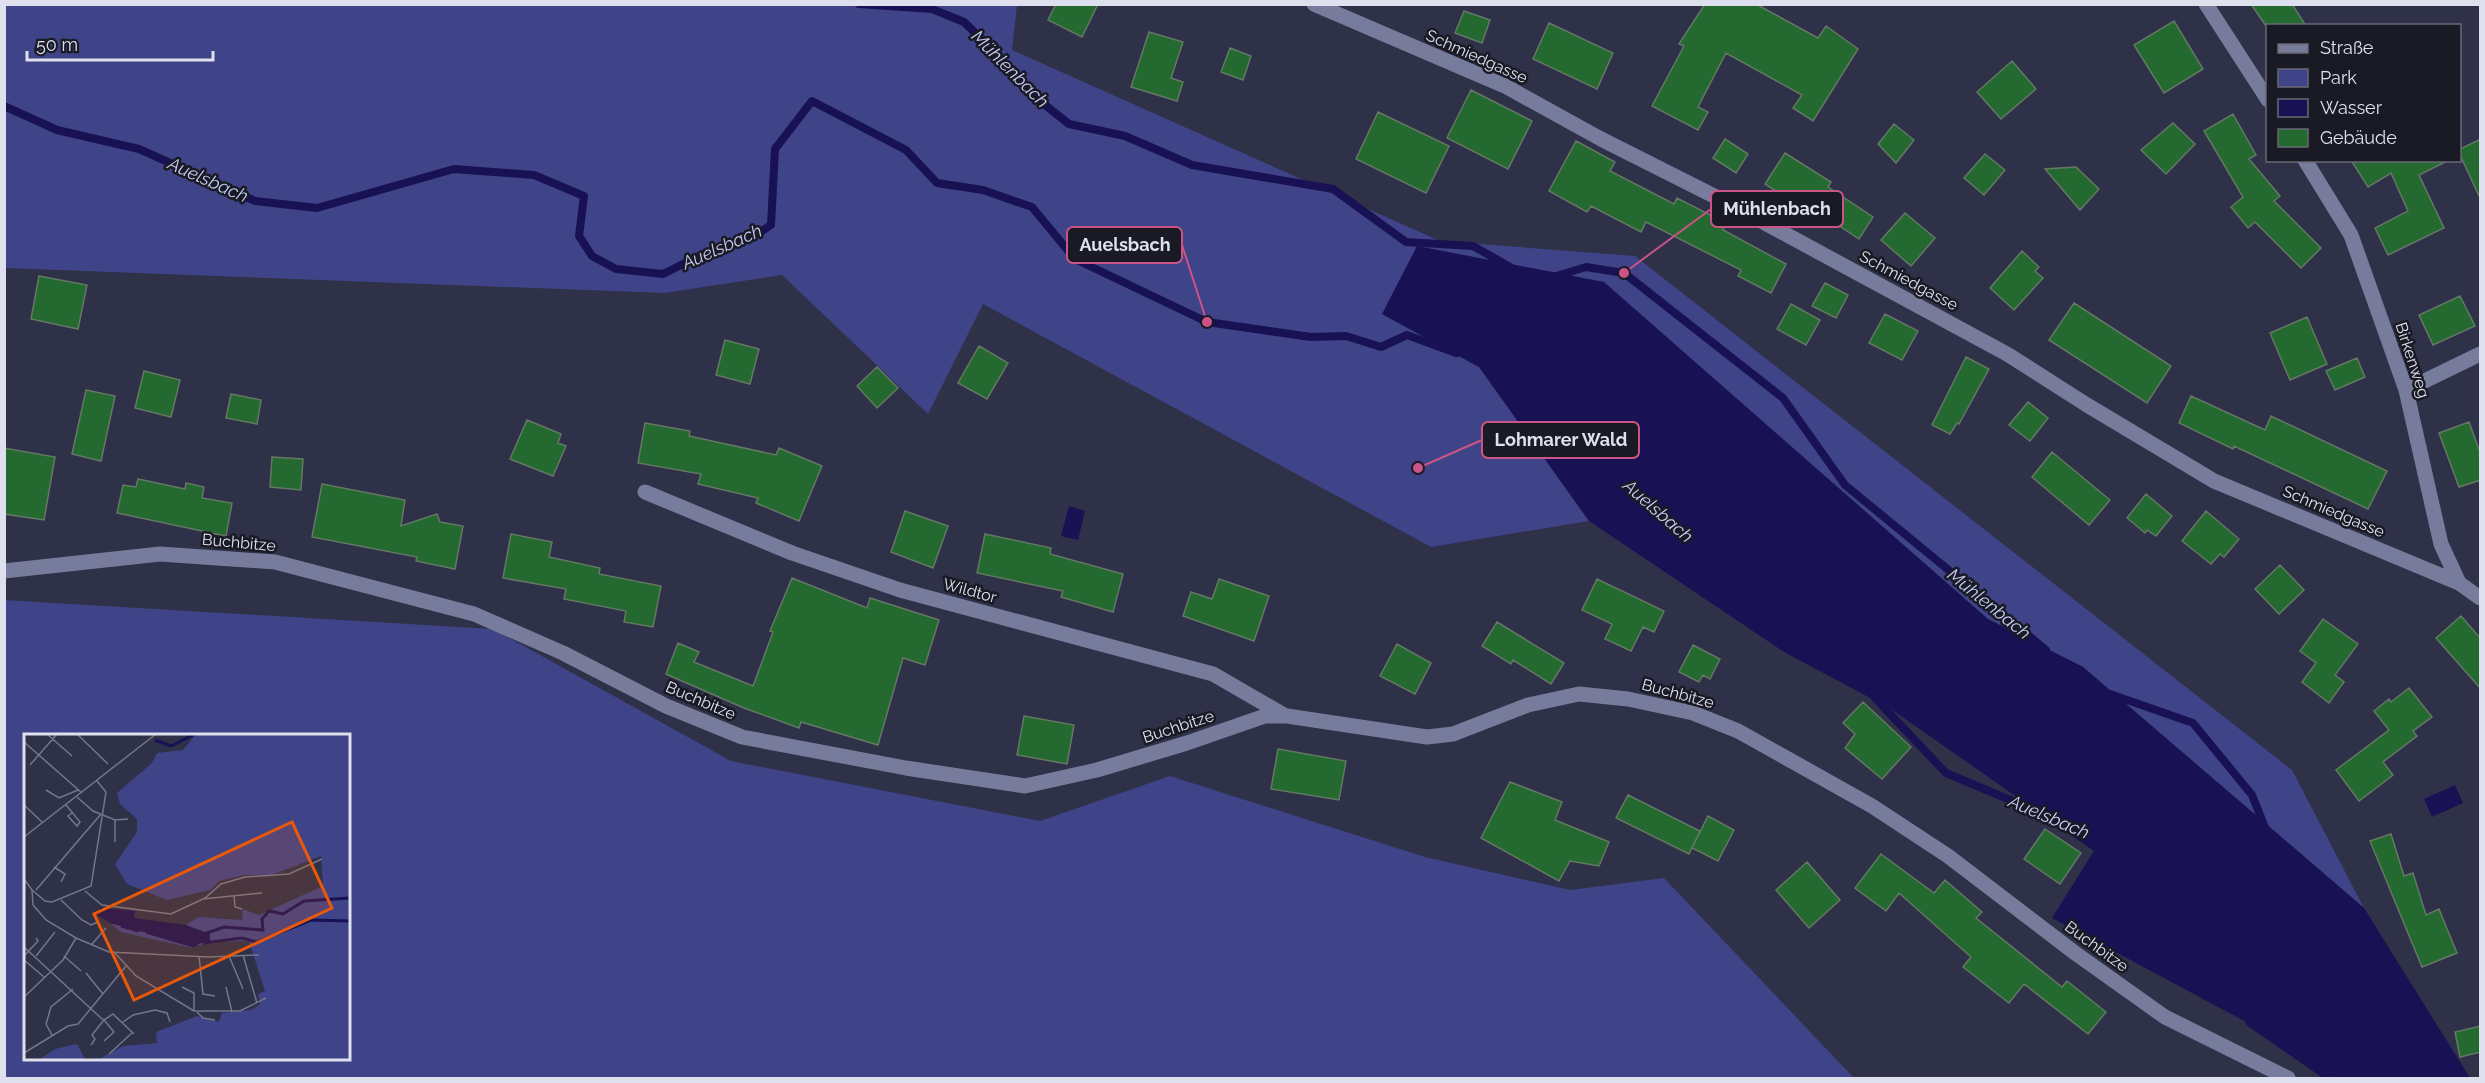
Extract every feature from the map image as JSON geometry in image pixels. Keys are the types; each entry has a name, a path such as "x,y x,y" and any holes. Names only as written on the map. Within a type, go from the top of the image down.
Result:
{"street":[{"name":"Schmiedgasse","path":"1314,4 1505,86 1601,139 1738,208 2007,354 2214,481 2459,583 2481,598"},
{"path":"2206,4 2266,97"},
{"name":"Birkenweg","path":"2306,162 2351,235 2406,390 2441,544 2459,583"},
{"path":"2406,390 2481,354"},
{"name":"Wildtor","path":"645,492 792,553 900,590 1213,674 1287,716"},
{"name":"Buchbitze","path":"4,571 160,554 275,562 474,614 563,653 666,706 742,737 906,768 1025,786 1097,770 1265,716 1287,716 1427,737 1453,734 1528,705 1579,694 1628,699 1693,713 1738,731 1872,806 1948,856 2075,953 2164,1017 2288,1078"}],"green space":[{"path":"5,5 1017,5 1012,50 1440,241 1635,256 2292,770 2364,908 2083,667 1382,314 1479,367 1589,521 1431,547 983,304 928,414 782,275 664,293 5,268"},
{"path":"4,600 493,629 731,761 1040,821 1170,776 1425,857 1570,890 1664,878 1854,1078 5,1078"}],"water":[{"path":"1417,246 1604,282 1988,619 2083,667 2364,908 2470,1078 2337,1078 2276,1038 2052,918 2094,851 1891,709 1784,652 1589,521 1479,367 1382,314"},
{"path":"1069,506 1085,511 1078,540 1061,536"},
{"path":"2455,785 2463,803 2432,817 2424,799"}],"building":[{"path":"1056,4 1098,4 1082,37 1048,20"},
{"path":"1705,4 1756,4 1818,38 1826,26 1858,49 1813,121 1793,108 1802,95 1726,53 1698,107 1708,112 1698,130 1652,106 1684,46 1679,44"},
{"path":"2251,4 2292,4 2305,24 2266,24 2266,26"},
{"path":"1464,11 1490,20 1482,43 1455,33"},
{"path":"2174,21 2203,69 2164,93 2134,45"},
{"path":"1549,23 1613,53 1597,89 1533,59"},
{"path":"1149,32 1183,42 1171,78 1183,82 1177,101 1131,87"},
{"path":"1230,48 1251,56 1243,80 1221,72"},
{"path":"2012,61 2036,89 2001,119 1977,92"},
{"path":"1471,90 1532,121 1508,169 1447,138"},
{"path":"1378,112 1449,146 1426,193 1356,159"},
{"path":"2233,114 2256,155 2249,159 2280,196 2274,201 2321,248 2301,268 2255,222 2248,228 2231,207 2243,197 2204,131"},
{"path":"2173,123 2195,144 2166,174 2141,150"},
{"path":"1894,124 1914,140 1896,163 1878,144"},
{"path":"1725,139 1748,154 1736,173 1713,158"},
{"path":"2481,139 2481,200 2461,157 2461,149"},
{"path":"1576,141 1615,162 1610,171 1674,204 1677,198 1726,223 1723,230 1786,264 1771,293 1738,276 1741,270 1646,222 1641,232 1591,206 1587,212 1549,191"},
{"path":"1785,153 1831,182 1828,187 1873,217 1859,239 1814,209 1813,211 1795,200 1793,202 1765,184"},
{"path":"1985,154 2005,170 1984,195 1964,178"},
{"path":"2352,162 2445,162 2419,175 2444,228 2388,255 2375,228 2408,211 2391,173 2368,187"},
{"path":"2076,167 2099,189 2080,210 2045,169"},
{"path":"1905,213 1935,238 1911,266 1881,240"},
{"path":"2022,251 2039,267 2035,271 2043,278 2014,310 1990,288"},
{"path":"39,276 87,285 78,329 31,319"},
{"path":"1825,283 1848,295 1836,318 1812,306"},
{"path":"2460,296 2475,326 2433,345 2419,315"},
{"path":"2074,303 2171,366 2147,403 2049,340"},
{"path":"1791,304 1820,320 1806,345 1777,329"},
{"path":"1885,314 1918,331 1902,360 1869,343"},
{"path":"2307,317 2327,364 2290,380 2270,333"},
{"path":"725,340 759,349 750,384 716,375"},
{"path":"979,346 1008,363 987,399 958,383"},
{"path":"1966,357 1989,369 1959,424 1957,423 1950,434 1932,425"},
{"path":"2357,358 2365,377 2335,390 2326,371"},
{"path":"877,367 898,388 877,408 857,386"},
{"path":"144,371 180,380 171,417 135,408"},
{"path":"86,390 115,396 101,461 72,454"},
{"path":"231,394 261,400 257,424 226,418"},
{"path":"2191,396 2265,430 2271,416 2387,471 2368,509 2234,446 2233,449 2179,423"},
{"path":"2028,402 2048,418 2030,441 2009,425"},
{"path":"527,420 561,434 558,443 566,446 553,476 510,459"},
{"path":"2469,422 2481,455 2481,480 2459,487 2439,433"},
{"path":"645,423 690,431 689,436 776,455 779,448 822,466 799,521 756,503 758,498 698,484 701,474 638,463"},
{"path":"4,448 55,457 44,520 4,514"},
{"path":"2052,452 2110,500 2089,525 2032,477"},
{"path":"272,457 303,459 301,490 270,487"},
{"path":"138,479 185,489 186,483 204,487 202,498 232,503 226,536 117,513 123,485 136,487"},
{"path":"322,484 405,500 401,526 437,514 440,522 463,526 455,569 416,561 417,557 312,537"},
{"path":"2146,494 2172,516 2156,536 2147,530 2145,533 2127,518"},
{"path":"905,511 948,526 933,568 891,552"},
{"path":"2206,511 2239,539 2224,557 2220,554 2211,564 2182,541"},
{"path":"511,534 552,542 549,557 600,568 599,574 661,586 653,627 624,622 626,611 564,599 566,589 503,578"},
{"path":"985,534 1051,548 1050,554 1123,574 1113,612 1061,597 1063,591 977,573"},
{"path":"2280,565 2304,590 2279,614 2255,589"},
{"path":"792,578 867,608 870,598 939,620 925,665 903,658 878,745 801,722 799,728 744,708 666,674 678,643 699,652 694,662 753,686 773,632 770,631"},
{"path":"1219,579 1269,596 1254,641 1183,616 1191,592 1212,599"},
{"path":"1597,579 1664,611 1654,632 1643,627 1631,651 1605,639 1612,624 1582,610"},
{"path":"2461,616 2481,639 2481,689 2436,638"},
{"path":"2323,619 2358,644 2335,675 2344,682 2329,703 2302,682 2316,663 2300,651"},
{"path":"1497,622 1564,663 1551,684 1513,660 1511,664 1482,646"},
{"path":"1397,644 1431,663 1415,694 1380,676"},
{"path":"1693,645 1720,659 1710,679 1703,675 1699,682 1679,672"},
{"path":"2409,688 2432,717 2413,731 2417,736 2383,762 2393,775 2359,801 2336,770 2389,730 2374,711 2389,699 2391,702"},
{"path":"1863,702 1911,747 1882,779 1845,748 1855,734 1843,723"},
{"path":"1024,716 1074,725 1067,764 1017,755"},
{"path":"1278,749 1346,761 1339,800 1271,789"},
{"path":"1510,782 1562,802 1555,820 1609,842 1599,866 1570,861 1559,881 1481,838"},
{"path":"1628,795 1700,831 1689,854 1616,818"},
{"path":"1708,816 1734,830 1718,861 1692,848"},
{"path":"2045,829 2081,853 2060,884 2024,859"},
{"path":"2391,834 2404,876 2413,873 2426,915 2439,909 2457,953 2422,967 2370,841"},
{"path":"1881,854 1934,893 1945,880 1982,912 1976,918 2062,987 2067,981 2106,1012 2088,1034 2024,984 2009,1003 1963,967 1971,957 1899,893 1886,911 1855,888"},
{"path":"1807,862 1840,900 1809,928 1776,890"},
{"path":"2481,1026 2481,1052 2460,1057 2455,1032"}],"waterway":[{"name":"Mühlenbach","path":"859,4 932,9 964,22 992,49 1025,89 1069,124 1125,136 1192,165 1333,189 1406,242 1473,246 1510,267"},
{"name":"Auelsbach","path":"4,106 57,130 139,149 255,201 317,208 454,169 534,175 584,196 579,236 592,256 616,269 663,274 707,252 750,239 771,225 775,149 812,101 906,150 937,183 983,190 1032,207 1075,259 1207,322 1311,337 1346,336 1381,347 1407,335 1456,353"},
{"name":"Mühlenbach","path":"1553,277 1586,267 1624,273 1783,398 1845,485 2046,650"},
{"name":"Mühlenbach","path":"2110,694 2193,723 2252,795 2266,830"},
{"name":"Auelsbach","path":"1874,697 1946,773 2046,815"},
{"name":"Auelsbach","path":"2250,1023 2330,1078"}],"place":[{"name":"Mühlenbach","path":"1624,273"},
{"name":"Auelsbach","path":"1207,322"},
{"name":"Lohmarer Wald","path":"1418,468"}]}
